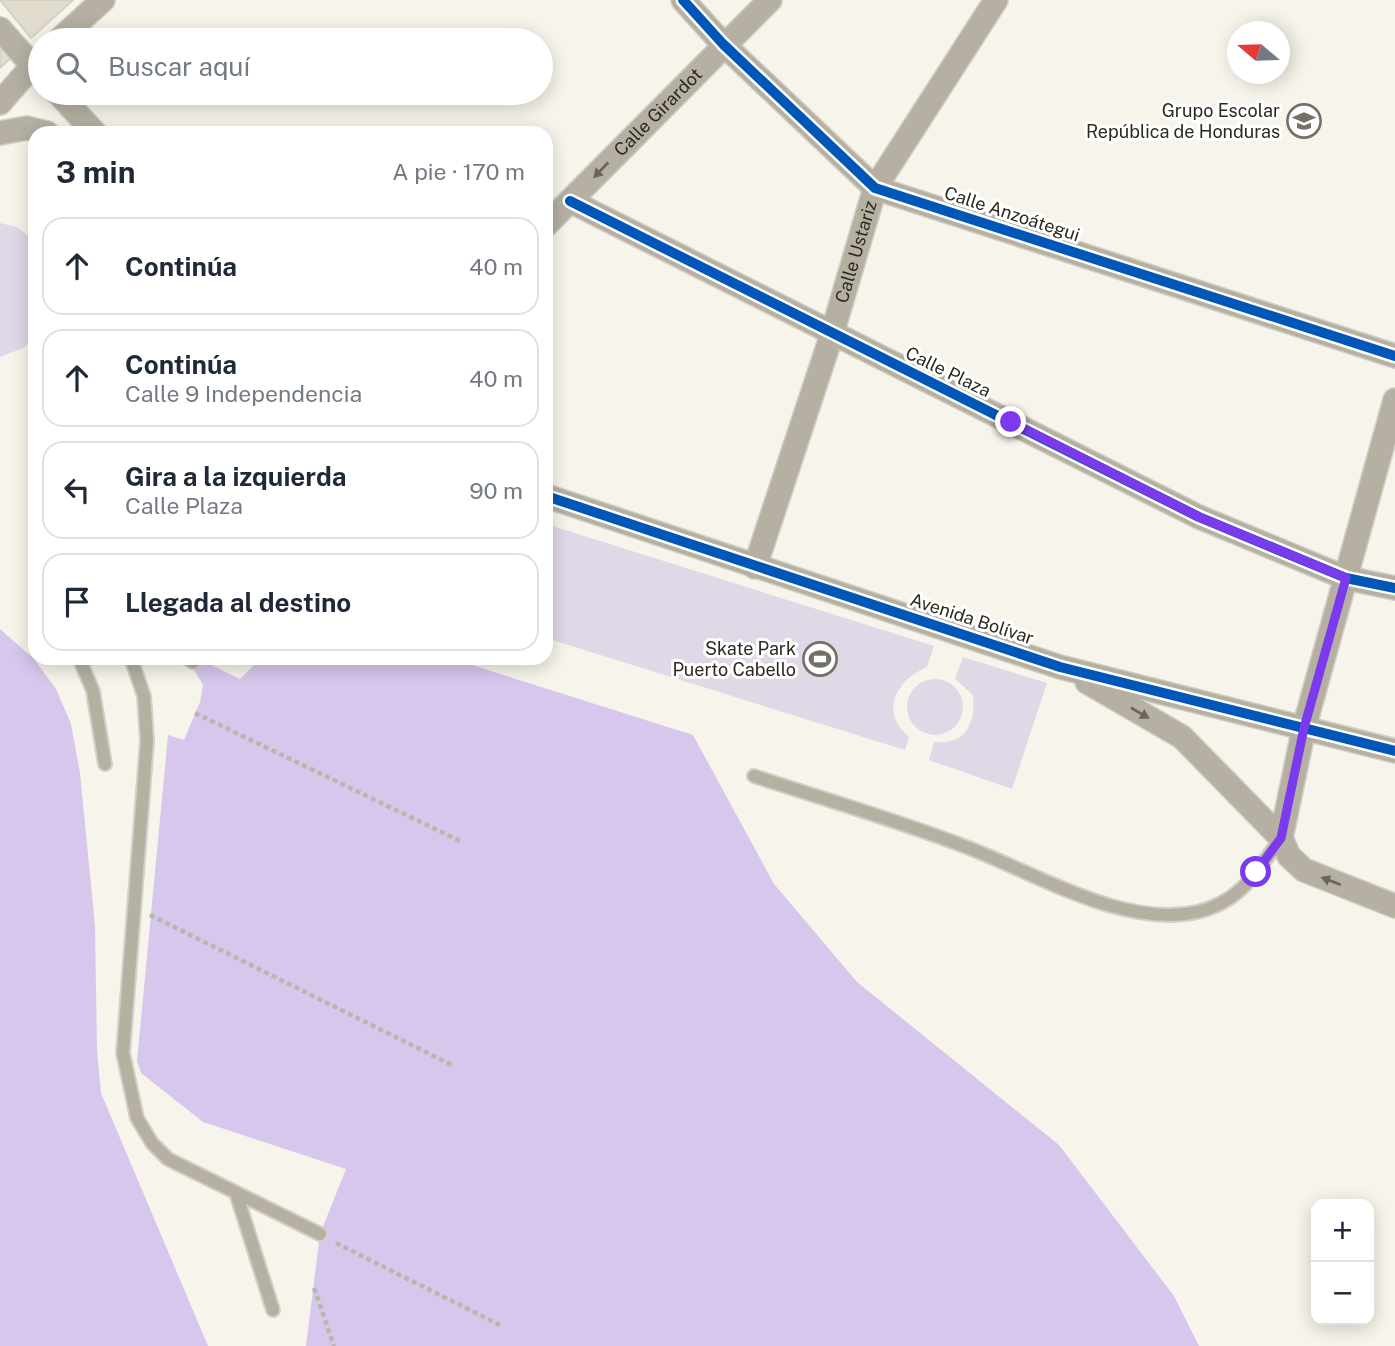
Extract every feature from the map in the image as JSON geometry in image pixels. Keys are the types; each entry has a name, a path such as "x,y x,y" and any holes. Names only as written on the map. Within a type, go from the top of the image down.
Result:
{"street":[{"path":"72,28 103,0"},
{"name":"Calle Anzoátegui","path":"683,0 723,44 875,188 1395,356"},
{"name":"Calle Girardot","path":"553,218 723,44 770,0"},
{"name":"Calle Ustariz","path":"755,567 832,334 875,188 996,0"},
{"path":"0,29 28,56"},
{"path":"0,103 28,74"},
{"path":"69,105 89,126"},
{"path":"0,133 28,128"},
{"name":"Calle Plaza","path":"570,201 1199,517 1346,578 1395,588"},
{"path":"1281,838 1304,728 1395,400"},
{"name":"Avenida Bolívar","path":"553,498 1060,667 1395,751"},
{"path":"1060,667 1182,737 1281,838 1289,856 1304,870 1395,906"}],"lane":[{"path":"82,665 93,691 105,764"},
{"path":"133,665 144,696 147,741 124,1026 125,1074 137,1118 161,1153 320,1234"},
{"path":"754,776 958,844 1059,886 1152,916 1197,912 1235,898 1281,838"},
{"path":"236,1193 273,1310"}],"path":[{"path":"195,713 460,841"},
{"path":"149,915 454,1066"},
{"path":"320,1234 500,1325"},
{"path":"314,1288 334,1346"}],"shaded area":[{"path":"0,223 17,227 28,236 28,344 0,357"},
{"path":"553,526 934,646 927,667 907,680 895,698 895,717 909,737 905,750 553,640"},
{"path":"0,629 28,654 28,665 38,665 56,689 71,724 80,773 95,926 97,1051 101,1093 208,1346 0,1346"},
{"path":"963,657 1047,683 1012,789 929,760 934,742 961,737 973,715 973,695 955,679"},
{"path":"194,665 211,665 240,679 254,665 472,665 693,735 774,884 857,982 1059,1145 1174,1296 1199,1346 306,1346 320,1234 346,1169 203,1122 141,1073 137,1061 168,735 184,740 200,702 203,685 193,668"},
{"path":"935,679 955,687 963,707 955,727 935,735 915,727 907,707 915,687"}],"building":[{"path":"0,0 73,0 42,28 28,28 28,34"},
{"path":"0,42 13,56 0,68"}],"cycle path":[{"path":"683,0 723,44 875,188 1395,356"},
{"path":"570,201 1199,517 1346,578 1395,588"},
{"path":"553,498 1060,667 1395,751"}],"place":[{"name":"Grupo Escolar República de Honduras","path":"1304,121"},
{"name":"Skate Park Puerto Cabello","path":"820,659"}],"route":[{"path":"1011,422 1199,517 1346,578 1304,728 1281,838 1256,872"}]}
